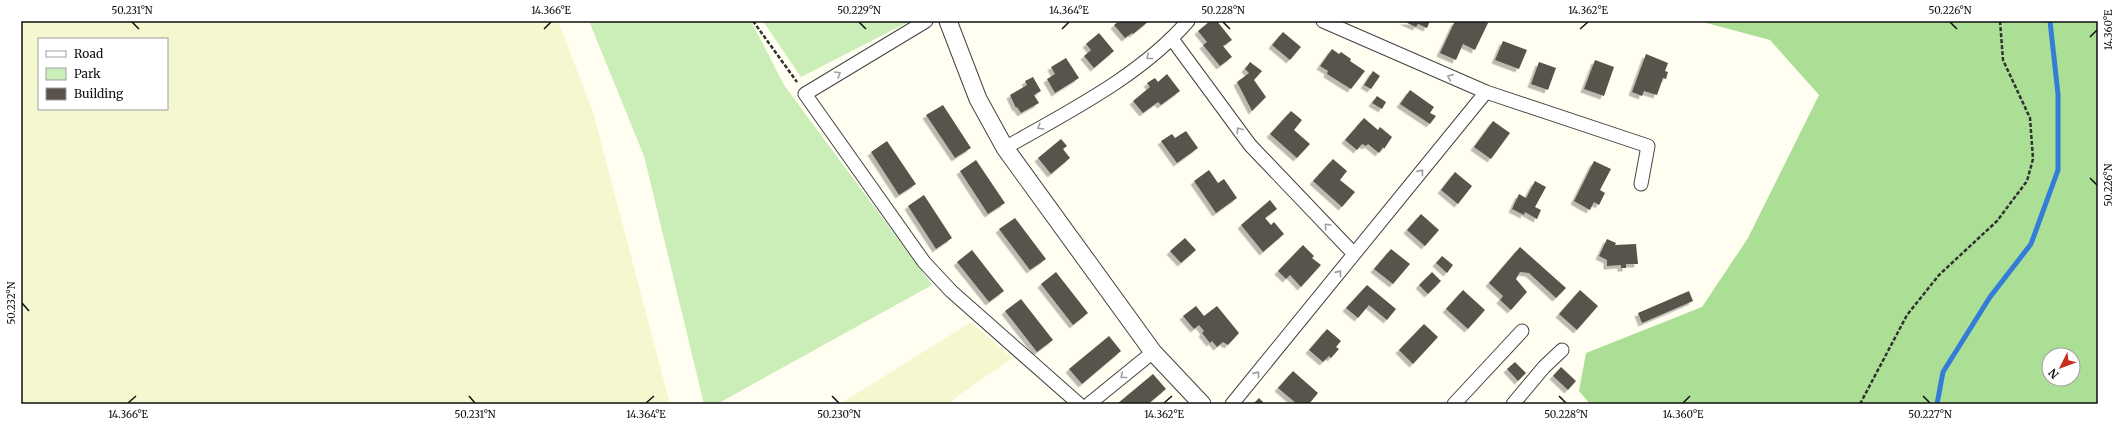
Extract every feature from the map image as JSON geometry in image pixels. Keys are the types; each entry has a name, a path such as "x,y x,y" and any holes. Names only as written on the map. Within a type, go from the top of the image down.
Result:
{"street":[{"path":"926,21 805,94 924,262 951,291 1079,404"},
{"path":"948,21 978,99 1005,148 1154,352 1202,404"},
{"path":"1005,148 1120,81 1172,39 1188,21"},
{"path":"1323,21 1486,92 1648,146 1641,184"},
{"path":"1172,39 1250,145 1354,254"},
{"path":"1232,404 1486,92"},
{"path":"1454,404 1522,331"},
{"path":"1513,404 1544,367 1562,350"},
{"path":"1088,404 1154,352"}],"path":[{"path":"753,21 805,94"},
{"path":"1860,404 1908,315 1939,275 1997,220 2027,181 2033,159 2030,118 2003,60 2000,21"}],"green space":[{"path":"21,21 558,21 593,112 670,404 21,404"},
{"path":"589,21 751,21 784,85 932,285 717,404 704,404 644,156"},
{"path":"763,21 910,21 801,77"},
{"path":"1699,21 2098,21 2098,404 1590,404 1579,391 1586,353 1702,307 1748,238 1819,95 1770,40"},
{"path":"971,322 1012,358 947,404 840,404"}],"building":[{"path":"1119,21 1149,21 1133,34 1132,33 1125,38 1114,25"},
{"path":"1210,21 1217,21 1232,40 1223,46 1232,57 1220,66 1203,45 1207,42 1198,31"},
{"path":"1403,21 1430,21 1427,28 1418,24 1416,27"},
{"path":"1455,21 1489,21 1475,50 1463,44 1456,60 1440,53"},
{"path":"1283,32 1301,47 1290,60 1272,45"},
{"path":"1099,33 1114,51 1094,68 1084,56 1091,50 1086,44"},
{"path":"1503,41 1527,50 1519,69 1495,60"},
{"path":"1332,49 1339,54 1341,52 1351,59 1350,61 1365,71 1351,89 1327,74 1328,71 1320,66"},
{"path":"1646,54 1668,63 1665,71 1668,72 1666,79 1663,78 1657,95 1644,91 1642,96 1632,92"},
{"path":"1066,58 1079,78 1055,93 1047,79 1055,74 1051,67"},
{"path":"1595,60 1614,67 1604,96 1584,89"},
{"path":"1250,62 1262,71 1254,80 1266,97 1252,111 1237,82 1249,73 1245,69"},
{"path":"1539,62 1556,68 1548,90 1531,84"},
{"path":"1373,71 1380,76 1371,89 1364,85"},
{"path":"1167,74 1180,91 1161,105 1158,102 1143,113 1133,101 1150,87 1147,83 1155,78 1158,82"},
{"path":"1033,77 1041,91 1034,95 1039,103 1021,113 1017,107 1016,108 1010,95 1027,85 1025,81"},
{"path":"1410,90 1434,107 1430,113 1436,116 1430,124 1400,104"},
{"path":"1377,96 1386,102 1382,109 1372,103"},
{"path":"943,105 971,148 955,158 926,115"},
{"path":"1291,111 1302,120 1294,130 1310,144 1297,158 1270,134"},
{"path":"1364,118 1378,130 1380,127 1392,137 1384,149 1383,147 1379,153 1368,144 1366,146 1362,144 1357,150 1345,140"},
{"path":"1493,121 1510,133 1491,159 1474,147"},
{"path":"1186,131 1198,148 1177,163 1161,141 1172,134 1175,138"},
{"path":"1061,139 1067,146 1063,149 1070,158 1051,174 1038,158"},
{"path":"887,141 916,184 899,195 871,152"},
{"path":"1333,159 1347,171 1340,180 1355,192 1342,207 1313,181"},
{"path":"976,160 1005,203 988,214 960,171"},
{"path":"1594,161 1611,169 1600,190 1605,193 1599,205 1594,202 1590,210 1574,201"},
{"path":"1209,170 1218,183 1224,179 1237,198 1216,213 1194,181"},
{"path":"1455,172 1472,186 1458,204 1441,190"},
{"path":"1535,181 1546,187 1535,207 1541,210 1537,219 1525,212 1524,215 1512,209 1519,194 1526,198"},
{"path":"924,195 952,238 936,249 908,206"},
{"path":"1270,200 1277,209 1265,218 1271,225 1274,222 1284,234 1263,252 1241,225"},
{"path":"1421,214 1439,230 1425,246 1407,230"},
{"path":"1015,218 1046,259 1030,270 999,229"},
{"path":"1185,238 1196,250 1181,263 1170,251"},
{"path":"1607,239 1616,243 1615,245 1636,244 1638,264 1626,264 1626,268 1621,268 1621,265 1607,266 1607,260 1599,256"},
{"path":"1303,245 1314,256 1312,258 1321,265 1301,287 1290,275 1286,279 1278,271"},
{"path":"1520,247 1566,288 1556,298 1529,273 1520,272 1516,279 1527,292 1511,310 1500,300 1503,296 1489,283"},
{"path":"1391,249 1410,264 1393,284 1374,269"},
{"path":"972,250 1004,291 989,302 957,262"},
{"path":"1442,256 1453,265 1447,273 1436,263"},
{"path":"1056,272 1088,313 1073,325 1041,284"},
{"path":"1432,272 1441,281 1428,294 1419,285"},
{"path":"1367,285 1396,309 1387,320 1369,305 1358,318 1346,308"},
{"path":"1463,290 1485,310 1468,329 1446,309"},
{"path":"1580,290 1598,306 1577,330 1559,314"},
{"path":"1689,291 1693,301 1642,323 1638,313"},
{"path":"1021,299 1053,340 1037,352 1005,311"},
{"path":"1196,306 1204,316 1217,306 1239,333 1228,345 1223,342 1217,347 1212,341 1210,343 1202,333 1204,331 1199,325 1194,329 1183,316"},
{"path":"1424,324 1438,337 1413,364 1399,350"},
{"path":"1327,329 1341,341 1336,347 1339,349 1331,358 1329,356 1323,362 1309,350"},
{"path":"1109,336 1121,351 1082,384 1069,369"},
{"path":"1515,362 1526,373 1518,381 1507,369"},
{"path":"1561,367 1576,381 1568,390 1553,376"},
{"path":"1293,371 1318,393 1309,404 1297,404 1278,388"},
{"path":"1153,374 1166,389 1148,404 1117,404"},
{"path":"1259,398 1265,404 1253,404"}],"waterway":[{"path":"1937,404 1943,372 1990,297 2031,244 2058,170 2058,94 2050,21"}]}
